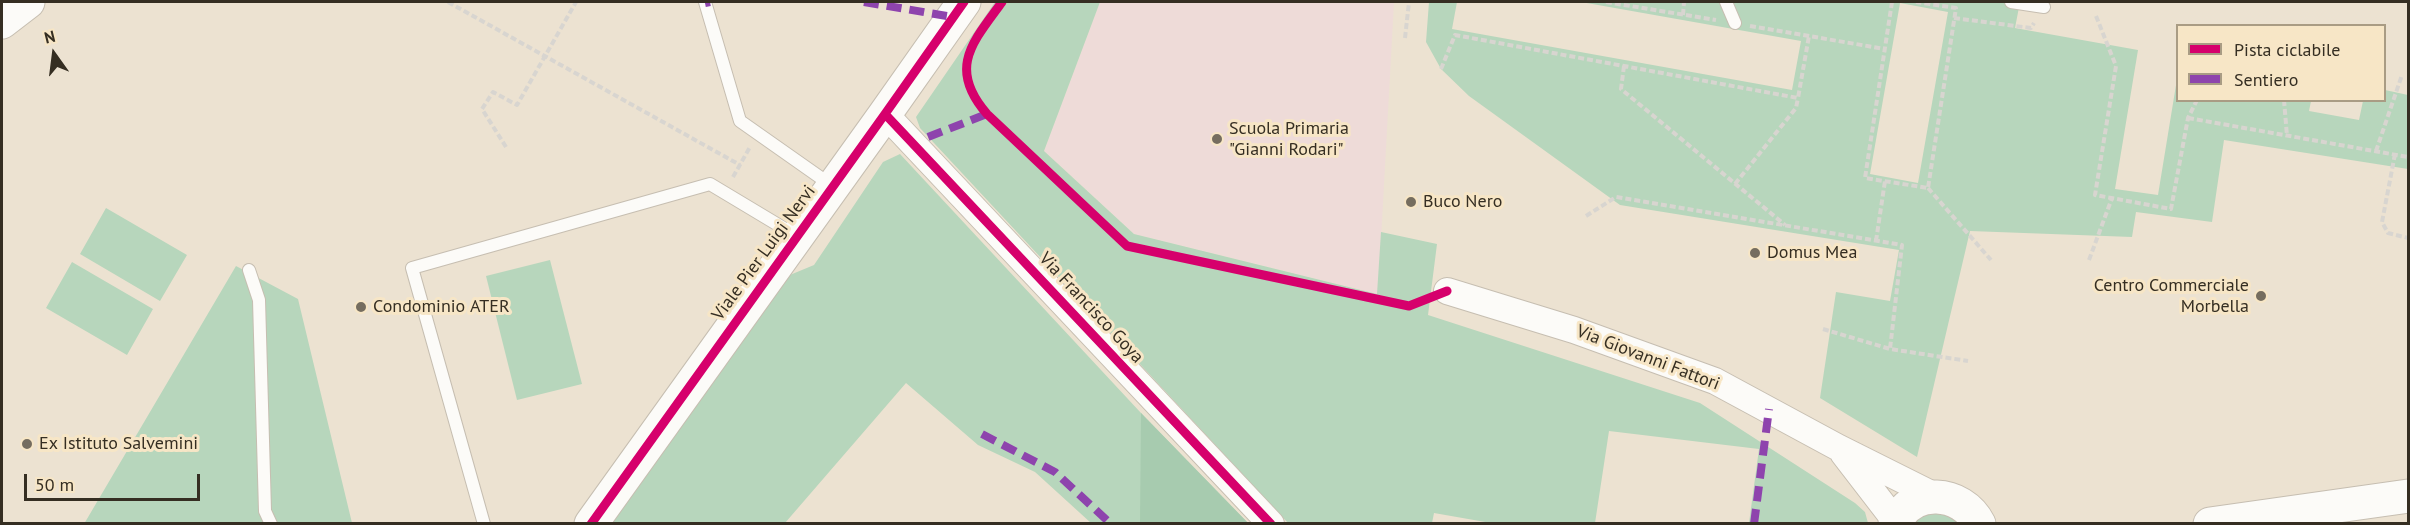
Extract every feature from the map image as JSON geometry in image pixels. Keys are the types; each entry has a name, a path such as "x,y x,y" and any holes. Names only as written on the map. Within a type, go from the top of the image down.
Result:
{"street":[{"path":"2,22 28,2"},
{"name":"Viale Pier Luigi Nervi","path":"591,524 964,2"},
{"name":"Via Francisco Goya","path":"885,114 1271,524"},
{"name":"Via Giovanni Fattori","path":"1447,291 1574,330 1715,381 1839,448 1935,496"},
{"name":"Via Giovanni Fattori","path":"1839,448 1896,521"},
{"path":"1896,521 1907,506 1919,499 1935,496 1956,500 1966,506 1981,521"},
{"path":"2210,524 2409,496"}],"lane":[{"path":"705,2 740,121 833,186"},
{"path":"1726,2 1736,23"},
{"path":"2011,2 2044,7"},
{"path":"484,524 412,268 710,184 796,236"},
{"path":"249,270 259,300 265,512 270,524"}],"path":[{"path":"448,2 740,165"},
{"path":"506,147 482,109 493,92 517,105 576,2"},
{"path":"1405,38 1409,2"},
{"path":"1683,15 1684,2"},
{"path":"1892,2 1865,178 1928,188 1991,260"},
{"path":"1916,2 1956,8 1928,188"},
{"path":"1954,18 2031,28 2044,7"},
{"path":"2096,16 2115,66 2095,195 2170,209 2188,118 2196,102"},
{"path":"1441,69 1455,35 1798,98"},
{"path":"1735,184 1796,108 1809,36"},
{"path":"1624,66 1621,89 1786,226"},
{"path":"2376,151 2402,75"},
{"path":"2284,102 2287,136"},
{"path":"2188,118 2409,157"},
{"path":"724,192 758,134"},
{"path":"2395,154 2382,222 2388,233 2409,238"},
{"path":"1875,241 1885,181"},
{"path":"1586,216 1616,197 1902,245 1890,349"},
{"path":"2089,260 2112,198"},
{"path":"1823,329 1890,349 1968,361"}],"shaded area":[{"name":"Scuola Primaria \"Gianni Rodari\"","path":"1100,2 1394,2 1378,294 1134,234 1044,151"}],"green space":[{"path":"995,2 1100,2 1044,151 1134,234 1377,294 1381,232 1437,244 1428,315 1700,403 1855,503 1865,512 1868,523 1749,523 1759,449 1609,431 1595,523 1491,523 1434,513 1432,523 1288,523 920,128 916,117"},
{"path":"1429,2 1457,2 1452,29 1792,90 1801,41 1581,2 2020,2 2015,28 2138,50 2115,189 2158,195 2176,85 2176,102 2311,102 2309,111 2359,120 2363,102 2386,102 2386,90 2408,95 2408,169 2224,140 2212,222 2136,212 2132,237 1970,231 1917,457 1820,398 1836,292 1890,301 1899,250 1620,205 1469,96 1441,69 1426,42","holes":["1900,3 1948,12 1918,183 1870,174"]},
{"path":"900,154 1141,413 1248,523 1091,523 1035,472 978,445 906,383 785,523 599,524 773,282 814,265 883,162"},
{"path":"106,208 187,255 160,301 80,254"},
{"path":"550,260 582,384 517,400 486,276"},
{"path":"72,262 153,309 127,355 46,308"},
{"path":"236,266 298,299 352,523 84,524"},
{"path":"1141,413 1248,523 1140,523"},
{"path":"1939,510 1963,524 1912,524 1920,515"}],"marked path":[{"path":"705,3 710,2"},
{"path":"864,2 953,17"},
{"path":"928,137 987,114"},
{"path":"1754,524 1769,409"},
{"path":"982,434 1055,472 1111,524"}],"cycle path":[{"path":"591,524 964,2"},
{"path":"1002,2 974,43 969,56 968,83 975,98 987,114 1127,246 1409,306 1447,291"},
{"path":"885,114 1271,524"}],"place":[{"name":"Scuola Primaria \"Gianni Rodari\"","path":"1217,139"},
{"name":"Buco Nero","path":"1411,202"},
{"name":"Domus Mea","path":"1755,253"},
{"name":"Centro Commerciale Morbella","path":"2261,296"},
{"name":"Condominio ATER","path":"361,307"},
{"name":"Ex Istituto Salvemini","path":"27,444"}]}
